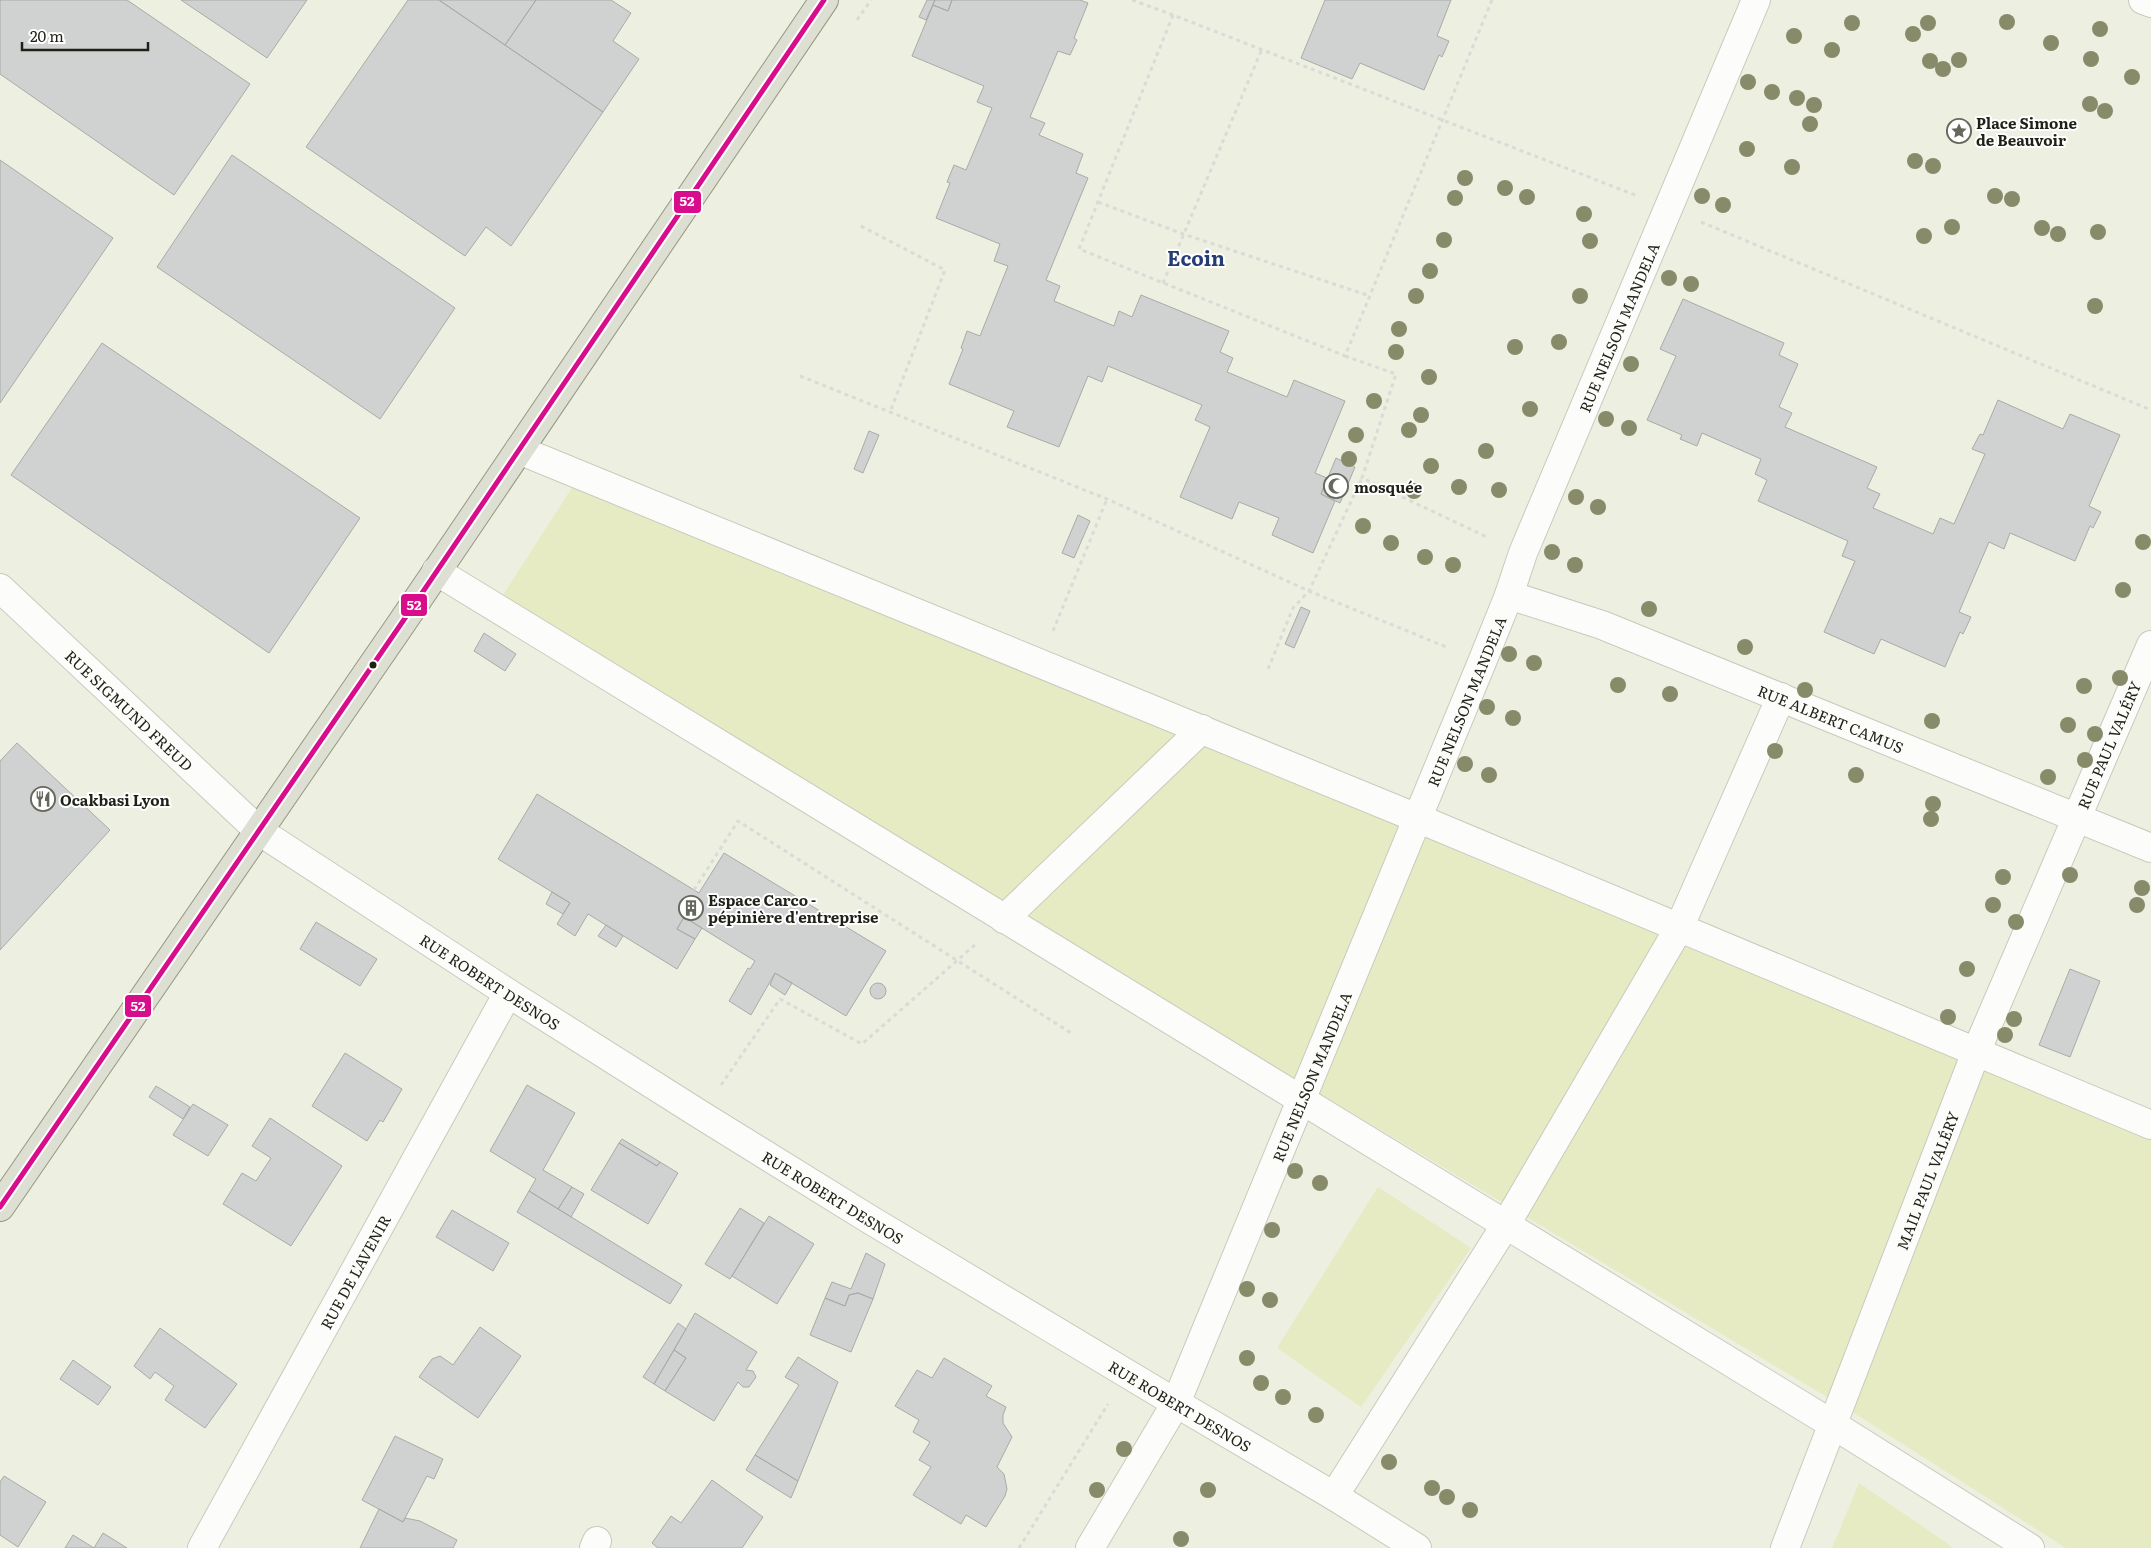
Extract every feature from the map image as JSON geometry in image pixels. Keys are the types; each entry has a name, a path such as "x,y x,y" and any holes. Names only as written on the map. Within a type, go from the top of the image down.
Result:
{"main road":[{"path":"0,1207 519,450 824,0"}],"street":[{"name":"RUE NELSON MANDELA","path":"1090,1548 1176,1403 1482,662 1509,595 1523,553 1670,209 1756,0"},
{"path":"2143,0 2151,4"},
{"path":"519,450 1417,818 2151,1126"},
{"path":"436,571 1505,1226 1832,1424 2030,1548"},
{"name":"RUE SIGMUND FREUD","path":"0,588 259,830"},
{"name":"RUE ALBERT CAMUS","path":"1509,595 1602,625 2151,848"},
{"name":"RUE PAUL VALÉRY","path":"2077,817 2151,646"},
{"path":"1334,1496 1505,1226 1679,928 1781,697"},
{"path":"1004,919 1202,729"},
{"name":"MAIL PAUL VALÉRY","path":"1785,1548 1976,1052 2077,817"},
{"name":"RUE ROBERT DESNOS","path":"259,830 508,993 701,1115 869,1219 1334,1496 1417,1548"},
{"name":"RUE DE L'AVENIR","path":"202,1548 508,993"}],"path":[{"path":"1132,0 1670,209 2151,410"},
{"path":"1345,356 1492,0"},
{"path":"1173,15 1079,248 1345,356 1396,374 1362,478 1309,591 1293,608 1268,669"},
{"path":"1163,283 1262,49"},
{"path":"1098,202 1183,234 1370,296"},
{"path":"861,226 945,270 890,412"},
{"path":"800,376 1107,499 1309,591 1482,662"},
{"path":"1362,478 1523,553"},
{"path":"1039,663 1073,586 1107,499"},
{"path":"694,890 738,821 1071,1033"},
{"path":"701,1115 780,999 862,1044 1004,919"},
{"path":"1019,1548 1127,1374"}],"green space":[{"path":"575,483 1369,812 1468,856 2151,1138 2151,1548 2066,1548 1862,1418 1351,1112 1005,911 503,595"},
{"path":"1378,1187 1471,1248 1361,1407 1277,1348"},
{"path":"1859,1483 1951,1546 1951,1548 1832,1548"}],"building":[{"path":"0,0 127,0 250,84 174,195 0,74"},
{"path":"181,0 307,0 267,58"},
{"path":"408,0 439,0 603,112 511,246 486,227 465,256 306,147"},
{"path":"439,0 536,0 505,45"},
{"path":"536,0 611,0 631,13 613,41 639,59 603,112 505,45"},
{"path":"927,0 935,0 926,20 919,17"},
{"path":"935,0 952,0 948,11 933,5"},
{"path":"952,0 1080,0 1088,3 1074,38 1077,40 1070,55 1058,51 1030,117 1045,123 1039,135 1083,154 1076,173 1088,178 1046,280 1060,286 1054,301 1114,326 1119,311 1132,317 1141,295 1229,331 1220,352 1233,358 1227,372 1287,397 1294,380 1345,401 1315,473 1327,478 1321,494 1335,501 1313,553 1272,535 1279,518 1239,502 1232,519 1180,497 1210,427 1195,420 1202,405 1108,366 1102,382 1088,376 1059,447 1007,427 1014,411 949,384 963,349 961,348 967,331 980,336 1008,266 994,261 1000,244 936,218 950,183 947,182 954,165 966,170 992,108 977,102 984,86 912,56 933,5 948,11"},
{"path":"1325,0 1451,0 1437,36 1449,41 1442,57 1439,55 1424,90 1360,63 1352,79 1301,58"},
{"path":"232,155 455,308 380,419 157,267"},
{"path":"0,160 113,238 0,403"},
{"path":"1683,299 1784,343 1779,355 1798,364 1779,407 1792,413 1785,427 1877,467 1867,488 1880,494 1873,508 1933,534 1940,518 1954,524 1985,454 1972,449 1980,434 1983,435 1998,400 2063,429 2070,414 2120,435 2089,506 2101,512 2093,528 2090,526 2075,561 2010,533 2004,549 1989,542 1959,612 1971,617 1963,634 1960,632 1945,667 1881,639 1874,654 1824,632 1855,561 1842,556 1848,541 1758,501 1767,480 1755,474 1761,459 1702,433 1697,446 1680,439 1682,435 1647,420 1676,356 1660,349"},
{"path":"102,343 360,518 269,653 11,475"},
{"path":"869,431 879,435 863,473 854,469"},
{"name":"mosquée","path":"1336,458 1355,467 1340,503 1321,494"},
{"path":"1078,515 1090,521 1074,558 1062,553"},
{"path":"1301,607 1310,611 1294,648 1285,644"},
{"path":"484,633 516,654 505,671 474,651"},
{"path":"17,743 110,830 0,950 0,761"},
{"name":"Espace Carco - pépinière d'entreprise","path":"537,794 699,893 724,853 886,951 846,1016 775,973 751,1015 729,1001 748,968 750,969 755,961 684,917 677,929 695,939 677,969 588,914 575,936 557,924 570,903 498,859"},
{"path":"552,892 570,903 563,914 546,904"},
{"path":"684,917 702,928 695,939 677,929"},
{"path":"316,922 377,959 360,986 300,949"},
{"path":"606,925 623,936 616,947 598,936"},
{"path":"2070,969 2100,981 2070,1057 2039,1045"},
{"path":"775,973 792,983 785,995 770,985"},
{"path":"878,983 886,991 878,999 870,991"},
{"path":"345,1053 402,1089 383,1122 380,1120 367,1141 312,1106"},
{"path":"527,1085 575,1113 543,1170 572,1187 558,1209 529,1191 536,1179 490,1151"},
{"path":"156,1086 190,1107 183,1119 149,1097"},
{"path":"193,1104 228,1125 208,1156 173,1135"},
{"path":"270,1118 342,1166 291,1246 223,1204 242,1173 256,1181 271,1158 252,1146"},
{"path":"622,1139 660,1162 657,1166 619,1143"},
{"path":"619,1143 657,1166 660,1162 678,1173 648,1224 591,1190"},
{"path":"572,1187 584,1194 571,1217 558,1209"},
{"path":"529,1191 682,1285 670,1304 517,1212"},
{"path":"740,1208 764,1223 730,1279 705,1264"},
{"path":"452,1210 509,1243 493,1271 436,1237"},
{"path":"769,1216 814,1244 777,1304 732,1276"},
{"path":"866,1253 885,1264 873,1299 858,1293 849,1295 845,1306 825,1298 832,1282 851,1289"},
{"path":"858,1293 873,1299 851,1352 810,1335 825,1298 845,1306 849,1295"},
{"path":"695,1313 757,1352 746,1370 753,1371 756,1377 749,1387 743,1387 738,1382 714,1421 665,1391 686,1358 674,1350"},
{"path":"678,1323 686,1329 654,1384 643,1377"},
{"path":"480,1327 521,1356 478,1418 419,1377 432,1359 440,1356 453,1365"},
{"path":"160,1328 237,1384 205,1428 165,1400 174,1386 155,1372 150,1379 134,1366"},
{"path":"674,1350 686,1358 665,1391 654,1384"},
{"path":"798,1357 838,1382 798,1481 755,1455 799,1385 785,1377"},
{"path":"944,1358 992,1386 986,1396 1006,1407 1003,1423 1012,1437 997,1467 1004,1474 1007,1489 1005,1496 986,1527 966,1515 961,1524 913,1495 931,1467 919,1460 930,1442 913,1432 919,1420 895,1406 917,1370 932,1378"},
{"path":"73,1360 111,1387 98,1405 60,1379"},
{"path":"395,1436 443,1459 434,1479 427,1476 403,1522 362,1500"},
{"path":"755,1455 798,1481 791,1498 746,1470"},
{"path":"4,1476 46,1502 18,1547 0,1535 0,1482"},
{"path":"712,1480 763,1517 742,1548 658,1548 652,1543 671,1516 681,1523"},
{"path":"379,1509 403,1522 405,1518 420,1521 457,1540 453,1548 360,1548"},
{"path":"103,1533 127,1548 94,1548"},
{"path":"73,1535 94,1548 65,1548"}],"transit line":[{"name":"52","path":"0,1207 401,624 824,0"}],"place":[{"name":"Place Simone de Beauvoir","path":"1959,131"},
{"name":"mosquée","path":"1336,486"},
{"name":"Ocakbasi Lyon","path":"43,799"},
{"name":"Espace Carco - pépinière d'entreprise","path":"691,908"}],"district":[{"name":"Ecoin","path":"1196,257"}]}
